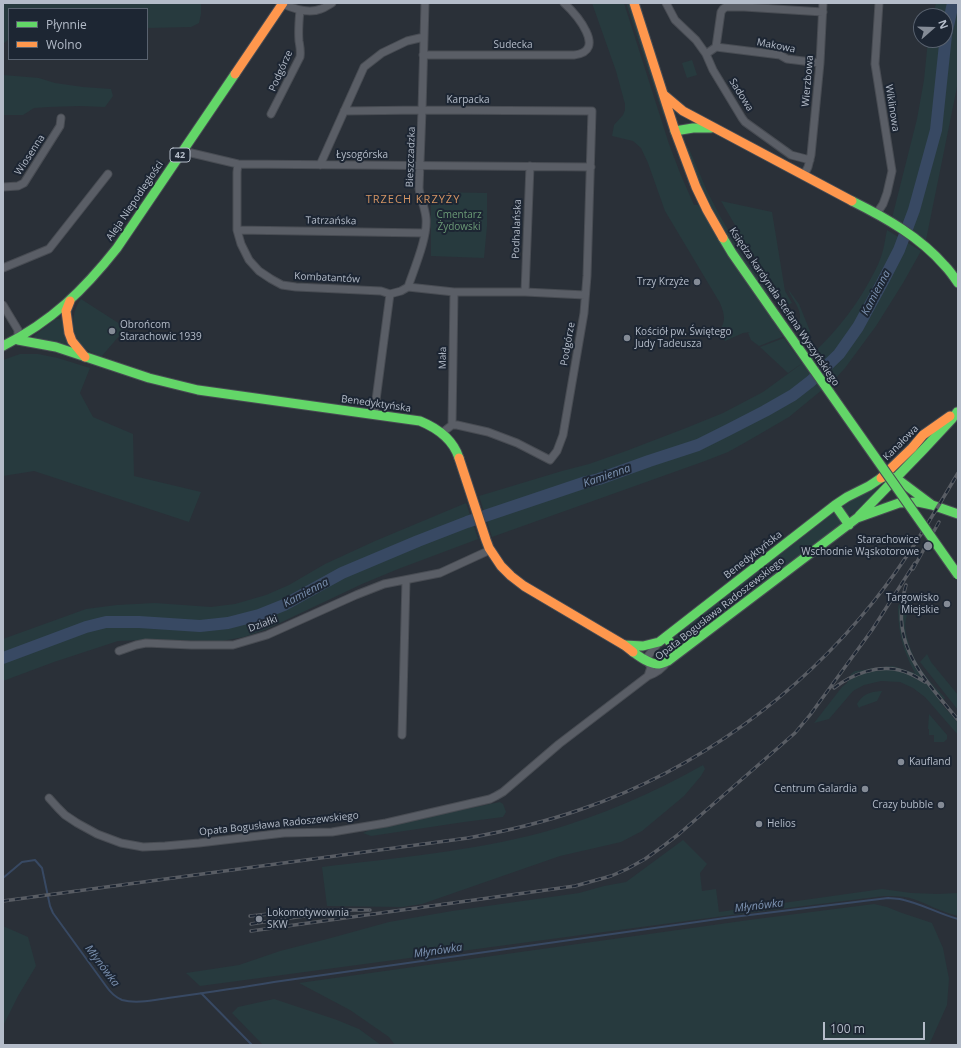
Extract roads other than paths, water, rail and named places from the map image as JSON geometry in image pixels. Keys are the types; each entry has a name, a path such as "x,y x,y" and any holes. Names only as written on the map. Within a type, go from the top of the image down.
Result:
{"street":[{"path":"283,3 300,10 312,11 321,9 332,3"},
{"name":"Aleja Niepodległości","path":"18,340 42,324 70,301 117,248 283,3"},
{"name":"Bieszczadzka","path":"408,287 426,233 425,209 419,196 425,3"},
{"name":"Sudecka","path":"423,55 580,55 586,51 589,44 588,36 581,22 564,3"},
{"name":"Księdza kardynała Stefana Wyszyńskiego","path":"634,3 674,128 687,164 707,210 732,253 958,575"},
{"name":"Sadowa","path":"666,3 675,20 696,40 706,54 713,70 745,122 791,155 810,160"},
{"name":"Wierzbowa","path":"810,160 820,63 823,3"},
{"name":"Wiklinowa","path":"877,214 888,193 892,171 874,57 879,3"},
{"path":"706,54 716,47 721,12 724,7 823,12"},
{"name":"Podgórze","path":"271,114 300,57 300,10"},
{"path":"320,165 364,67 382,53 407,41 424,37"},
{"name":"Makowa","path":"716,47 780,55 787,58 820,63"},
{"path":"664,95 683,111 877,214 925,246 943,263 958,283"},
{"name":"Karpacka","path":"344,111 592,111"},
{"name":"Podgórze","path":"452,425 488,432 517,443 550,460 557,451 563,435 584,313 588,276 592,111"},
{"path":"674,128 683,119 694,117"},
{"name":"Wiosenna","path":"3,186 18,186 24,183 60,126 60,118"},
{"path":"674,128 703,126 715,128"},
{"name":"Łysogórska","path":"182,151 238,164 591,167"},
{"path":"804,175 810,160"},
{"name":"Kombatantów","path":"238,164 237,230 241,244 249,260 259,270 282,285 381,291 390,294"},
{"name":"Podhalańska","path":"525,292 530,166"},
{"path":"3,268 49,249 108,174"},
{"name":"Tatrzańska","path":"237,230 426,233"},
{"path":"374,415 390,294 408,287 454,292 525,292 586,295"},
{"name":"Mała","path":"452,425 454,292"},
{"path":"70,301 66,311 69,333 72,341 85,357"},
{"path":"3,305 18,330 18,340"},
{"name":"Benedyktyńska","path":"18,340 47,345 149,378 198,390 420,421 433,426 443,432 458,454 486,540 499,565 524,586 624,645 647,661"},
{"name":"42","path":"3,346 18,340"},
{"name":"Kanałowa","path":"858,518 864,510 884,492 933,440 958,411"},
{"name":"Kanałowa","path":"881,478 912,448 923,434 958,411"},
{"path":"443,432 452,425"},
{"path":"881,478 888,476 896,478 932,505 958,513"},
{"name":"Benedyktyńska","path":"624,645 643,646 662,639 835,505 846,497 869,486 881,478"},
{"name":"Opata Bogusława Radoszewskiego","path":"49,798 65,815 77,824 92,832 122,843 143,846 165,846 199,844 284,833 332,832 365,827 490,798 503,792 559,744 648,676 653,675 663,668 668,661 678,653 858,518 899,503 918,502 932,505"},
{"path":"835,505 849,525"},
{"name":"Działki","path":"119,650 146,643 233,645 267,635 384,584 440,573 490,550"},
{"path":"402,733 406,580"},
{"path":"662,639 678,653"},
{"name":"Opata Bogusława Radoszewskiego","path":"648,676 651,667 647,661 648,656 662,639"},
{"path":"647,661 660,664 668,661"}],"waterway":[{"name":"Kamienna","path":"3,658 86,627 106,622 139,622 200,626 228,623 259,615 284,605 342,573 467,522 698,445 793,395 811,381 839,354 858,327 899,250 914,210 936,130 946,35 953,3"},
{"name":"Młynówka","path":"3,878 22,862 35,860 42,868 50,906 53,913 111,992 122,1000 133,1002 151,1001 274,982 725,918 888,898 911,902 958,919"},
{"path":"201,993 252,1045"}],"railway":[{"path":"3,901 468,838 554,818 624,793 705,751 743,726 779,698 813,668 845,635 886,586 958,473"},
{"path":"913,569 939,522"},
{"path":"251,931 575,886 611,876 627,869 645,859 679,834 795,733 810,715 872,630 915,563"},
{"path":"906,585 902,606 902,625 906,643 912,659 933,689 958,720"},
{"path":"834,688 857,675 882,669 902,671 925,682"},
{"path":"250,916 306,910 370,910"},
{"path":"251,924 317,914"}],"place":[{"name":"Trzy Krzyże","path":"697,282"},
{"name":"Obrońcom Starachowic 1939","path":"112,331"},
{"name":"Kościół pw. Świętego Judy Tadeusza","path":"627,338"},
{"name":"Starachowice Wschodnie Wąskotorowe","path":"928,546"},
{"name":"Targowisko Miejskie","path":"947,604"},
{"name":"Kaufland","path":"901,762"},
{"name":"Centrum Galardia","path":"865,789"},
{"name":"Crazy bubble","path":"941,805"},
{"name":"Helios","path":"759,824"},
{"name":"Lokomotywownia SKW","path":"259,919"}],"district":[{"name":"TRZECH KRZYŻY","path":"413,200"}],"park label":[{"name":"Cmentarz Żydowski","path":"459,220"}]}
